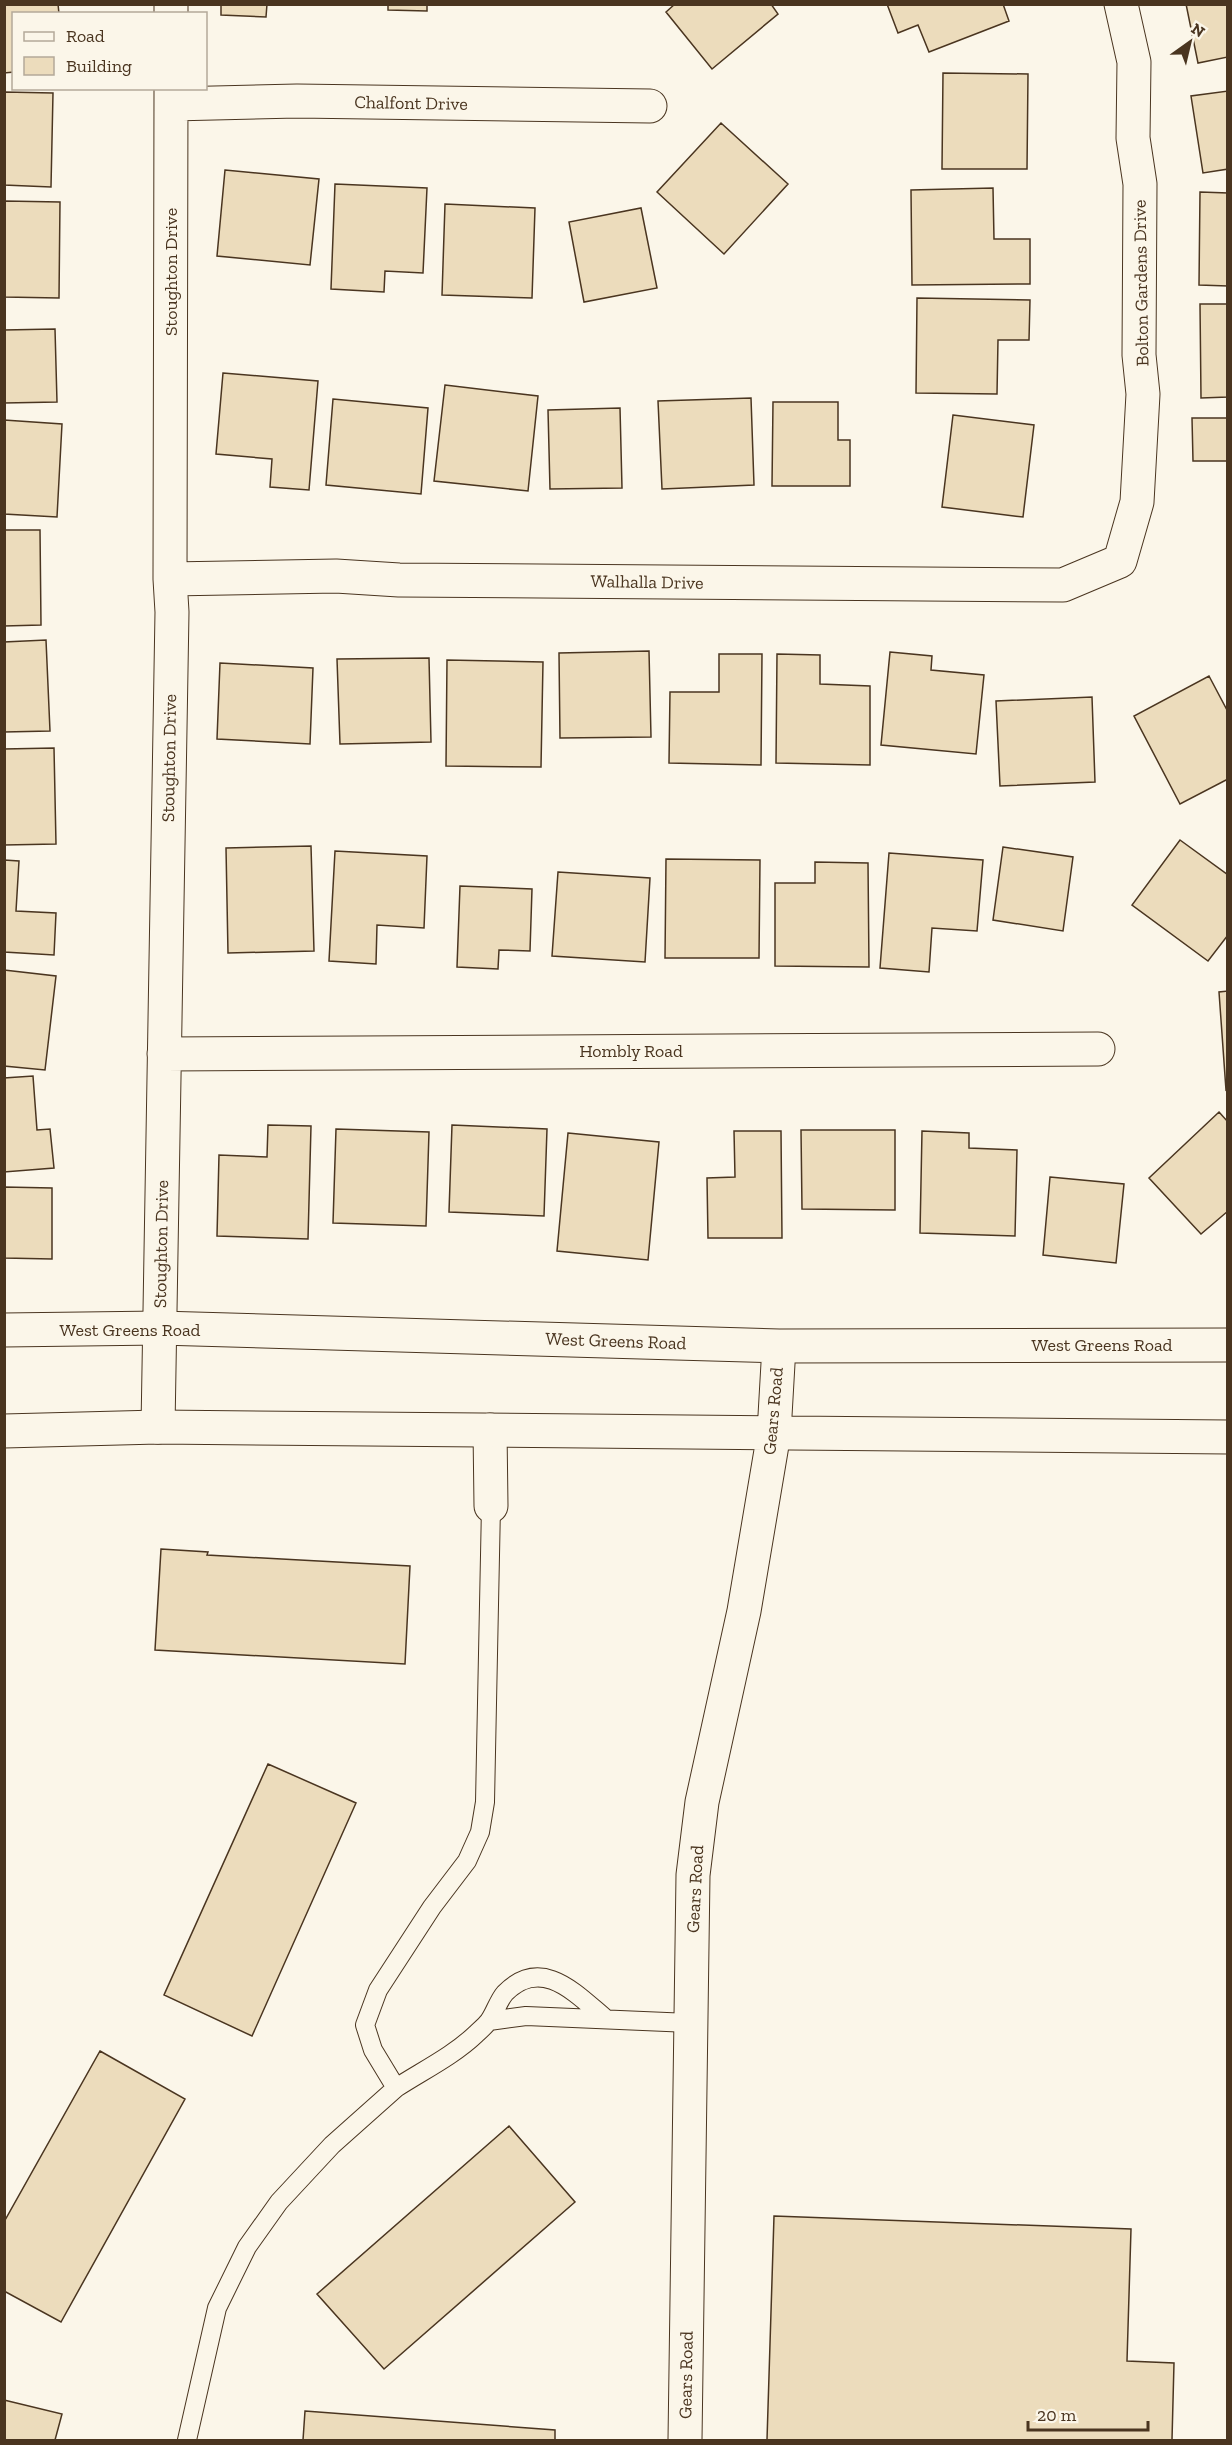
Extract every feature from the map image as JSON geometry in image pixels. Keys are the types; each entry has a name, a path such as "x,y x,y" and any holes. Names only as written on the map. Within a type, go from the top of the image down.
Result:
{"street":[{"name":"Bolton Gardens Drive","path":"1120,561 1137,502 1143,394 1139,355 1140,184 1133,138 1134,62 1121,4"},
{"name":"Chalfont Drive","path":"172,96 297,101 650,105"},
{"name":"Stoughton Drive","path":"158,1427 172,612 170,579 172,96"},
{"name":"Walhalla Drive","path":"170,579 336,576 399,580 1063,585 1120,561"},
{"name":"Hombly Road","path":"164,1054 1098,1049"},
{"name":"West Greens Road","path":"4,1330 160,1328 779,1346 1227,1345"},
{"name":"Gears Road","path":"685,2440 693,1875 702,1802 744,1611 774,1433 779,1346"},
{"path":"4,1431 158,1427 1227,1437"},
{"path":"490,1430 491,1506"}],"lane":[{"path":"396,2088 373,2050 365,2025 378,1990 432,1907 467,1861 480,1832 484,1802 491,1506"},
{"path":"188,2440 217,2308 247,2247 279,2202 317,2161 396,2088 469,2041 489,2021 503,1995 518,1983 531,1977 549,1978 571,1990 606,2019"},
{"path":"489,2021 526,2016 690,2023"}],"building":[{"path":"4,4 58,4 59,12 12,12 12,72 4,73"},
{"path":"221,4 267,4 266,17 221,15"},
{"path":"388,4 427,4 427,11 388,10"},
{"path":"675,4 771,4 778,14 712,69 666,12"},
{"path":"887,4 1003,4 1009,21 929,52 918,25 898,33"},
{"path":"1186,4 1228,4 1228,57 1198,63"},
{"path":"943,73 1028,74 1027,169 942,169"},
{"path":"1228,91 1228,169 1203,173 1191,96"},
{"path":"4,92 53,93 51,187 4,185"},
{"path":"721,123 788,184 724,254 657,192"},
{"path":"225,170 319,179 310,265 217,256"},
{"path":"335,184 427,188 423,273 385,271 384,292 331,289"},
{"path":"993,188 994,239 1030,239 1030,284 912,285 911,190"},
{"path":"1200,192 1228,193 1228,286 1199,285"},
{"path":"4,201 60,202 59,298 4,297"},
{"path":"445,204 535,208 532,298 442,295"},
{"path":"641,208 657,288 584,302 569,222"},
{"path":"917,298 1030,300 1029,340 998,340 997,394 916,393"},
{"path":"1200,304 1228,304 1228,397 1201,398"},
{"path":"55,329 57,402 4,403 4,330"},
{"path":"223,373 318,381 309,490 270,487 272,459 216,454"},
{"path":"445,385 538,396 528,491 434,481"},
{"path":"751,398 754,485 662,489 658,401"},
{"path":"333,399 428,408 421,494 326,485"},
{"path":"773,402 838,402 838,440 850,440 850,486 772,486"},
{"path":"620,408 622,488 550,489 548,410"},
{"path":"953,415 1034,425 1023,517 942,507"},
{"path":"1192,418 1228,418 1228,461 1193,461"},
{"path":"4,420 62,424 57,517 4,514"},
{"path":"4,530 40,530 41,625 4,626"},
{"path":"46,640 50,731 4,732 4,642"},
{"path":"649,651 651,737 560,738 559,653"},
{"path":"890,652 932,656 931,670 984,675 976,754 881,745"},
{"path":"719,654 762,654 761,765 669,763 670,692 719,692"},
{"path":"777,654 820,655 820,684 870,686 870,765 776,763"},
{"path":"429,658 431,742 340,744 337,659"},
{"path":"447,660 543,662 541,767 446,766"},
{"path":"220,663 313,668 310,744 217,739"},
{"path":"1209,676 1228,712 1228,779 1180,804 1134,716"},
{"path":"1092,697 1095,782 1000,786 996,701"},
{"path":"54,748 56,844 4,845 4,749"},
{"path":"1180,840 1228,875 1228,935 1208,961 1132,905"},
{"path":"311,846 314,951 228,953 226,848"},
{"path":"1003,847 1073,857 1063,931 993,920"},
{"path":"335,851 427,856 424,928 377,925 376,964 329,961"},
{"path":"889,853 983,860 977,931 932,928 929,972 880,968"},
{"path":"666,859 760,860 759,958 665,958"},
{"path":"4,860 19,861 16,911 56,913 54,955 4,952"},
{"path":"815,862 868,863 869,967 775,966 775,883 815,883"},
{"path":"558,872 650,878 645,962 552,956"},
{"path":"460,886 532,889 530,951 499,950 498,969 457,967"},
{"path":"4,970 56,976 45,1070 4,1066"},
{"path":"1228,991 1228,1089 1226,1090 1219,992"},
{"path":"33,1076 37,1130 50,1129 54,1168 4,1172 4,1078"},
{"path":"1219,1112 1228,1122 1228,1211 1201,1234 1149,1178"},
{"path":"268,1125 311,1126 308,1239 217,1236 219,1155 267,1157"},
{"path":"452,1125 547,1129 544,1216 449,1212"},
{"path":"336,1129 429,1132 426,1226 333,1223"},
{"path":"801,1130 895,1130 895,1210 802,1209"},
{"path":"734,1131 781,1131 782,1238 708,1238 707,1178 735,1177"},
{"path":"922,1131 969,1133 969,1148 1017,1150 1015,1236 920,1233"},
{"path":"568,1133 659,1142 648,1260 557,1251"},
{"path":"1050,1177 1124,1184 1116,1263 1043,1255"},
{"path":"4,1187 52,1188 52,1259 4,1258"},
{"path":"161,1549 208,1552 207,1555 410,1566 405,1664 155,1650"},
{"path":"268,1764 356,1803 252,2036 164,1995"},
{"path":"100,2051 185,2099 61,2322 4,2291 4,2222"},
{"path":"509,2126 575,2202 384,2369 317,2294"},
{"path":"774,2216 1131,2229 1127,2361 1174,2363 1172,2440 767,2440"},
{"path":"4,2400 62,2414 55,2440 4,2440"},
{"path":"305,2411 555,2430 555,2440 303,2440"}]}
